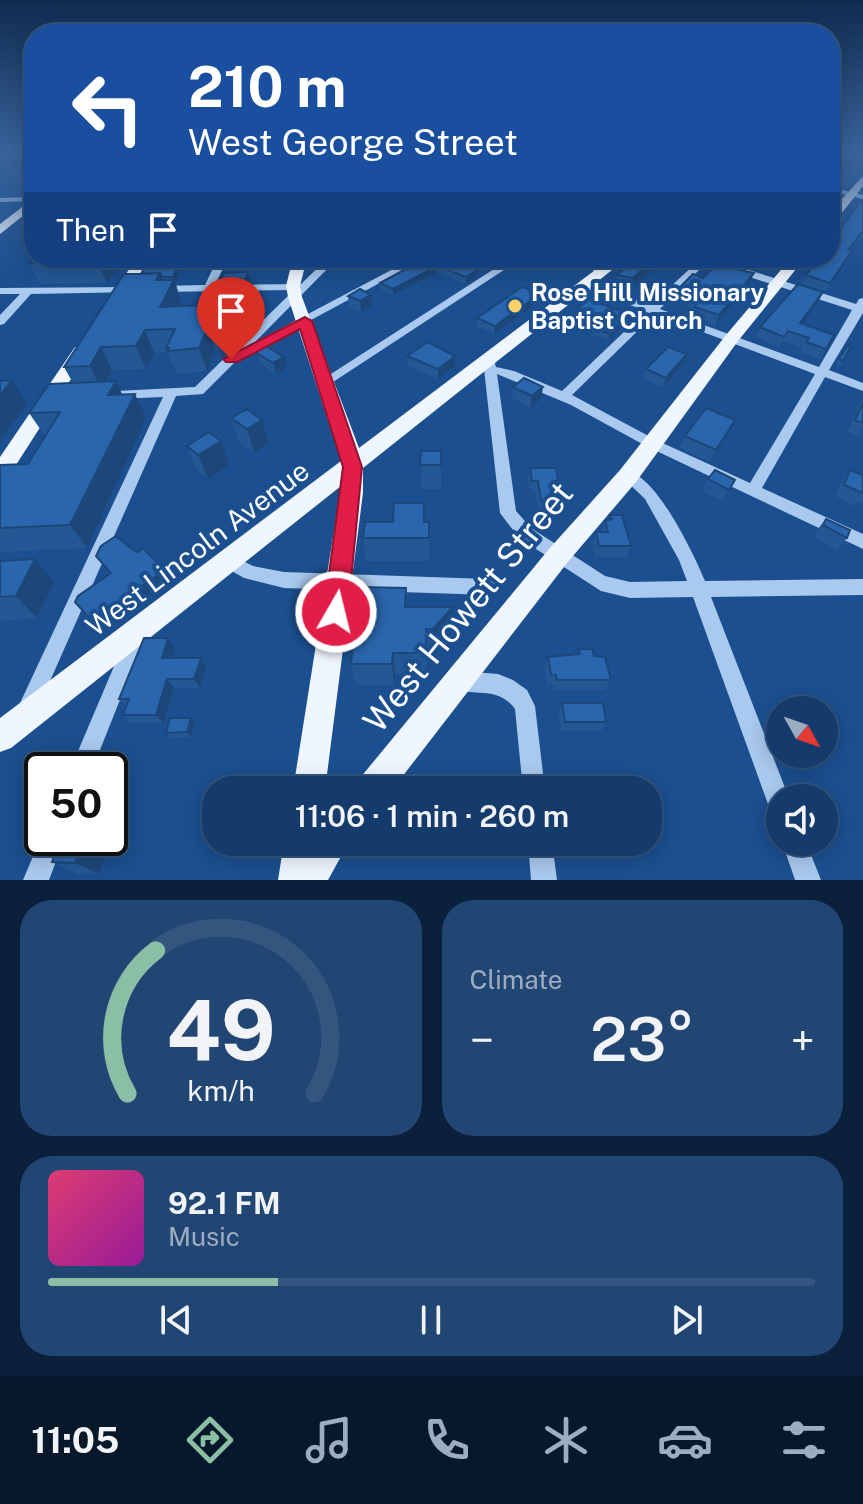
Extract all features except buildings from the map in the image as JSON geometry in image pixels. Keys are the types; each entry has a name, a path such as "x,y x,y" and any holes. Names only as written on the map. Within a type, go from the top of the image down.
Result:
{"main road":[{"path":"840,211 857,196"},
{"path":"0,230 24,209"},
{"path":"110,308 137,268"},
{"path":"299,268 298,290 305,321 353,467 341,582 311,776"},
{"name":"West Lincoln Avenue","path":"0,737 489,365 607,268"},
{"name":"West Howett Street","path":"383,776 558,556 628,476 732,338 790,268"},
{"path":"0,473 59,398 93,334"},
{"path":"296,880 299,856"},
{"path":"308,880 323,856"}],"street":[{"path":"0,200 24,200"},
{"path":"209,288 218,268"},
{"path":"97,396 198,391 322,268"},
{"path":"231,359 403,268"},
{"path":"326,381 501,268"},
{"path":"594,268 603,271"},
{"path":"563,397 599,365 694,268"},
{"path":"731,268 862,306 755,488"},
{"path":"0,322 35,279"},
{"path":"586,285 863,387"},
{"path":"0,291 298,290"},
{"path":"489,365 563,397 651,443 755,488 863,542"},
{"path":"489,365 508,513 525,533 601,583 630,590 863,587"},
{"path":"23,720 171,393"},
{"path":"628,476 650,495 673,532 700,587 773,784"},
{"path":"229,561 250,573 275,579 488,587"},
{"path":"89,752 140,629"},
{"path":"461,681 507,685 520,697 525,706 532,776"},
{"path":"36,880 46,856"},
{"path":"541,856 544,880"},
{"path":"799,856 808,880"}],"place":[{"name":"Rose Hill Missionary Baptist Church","path":"515,306"}],"route":[{"path":"231,359 305,321 353,467 336,612"}]}
